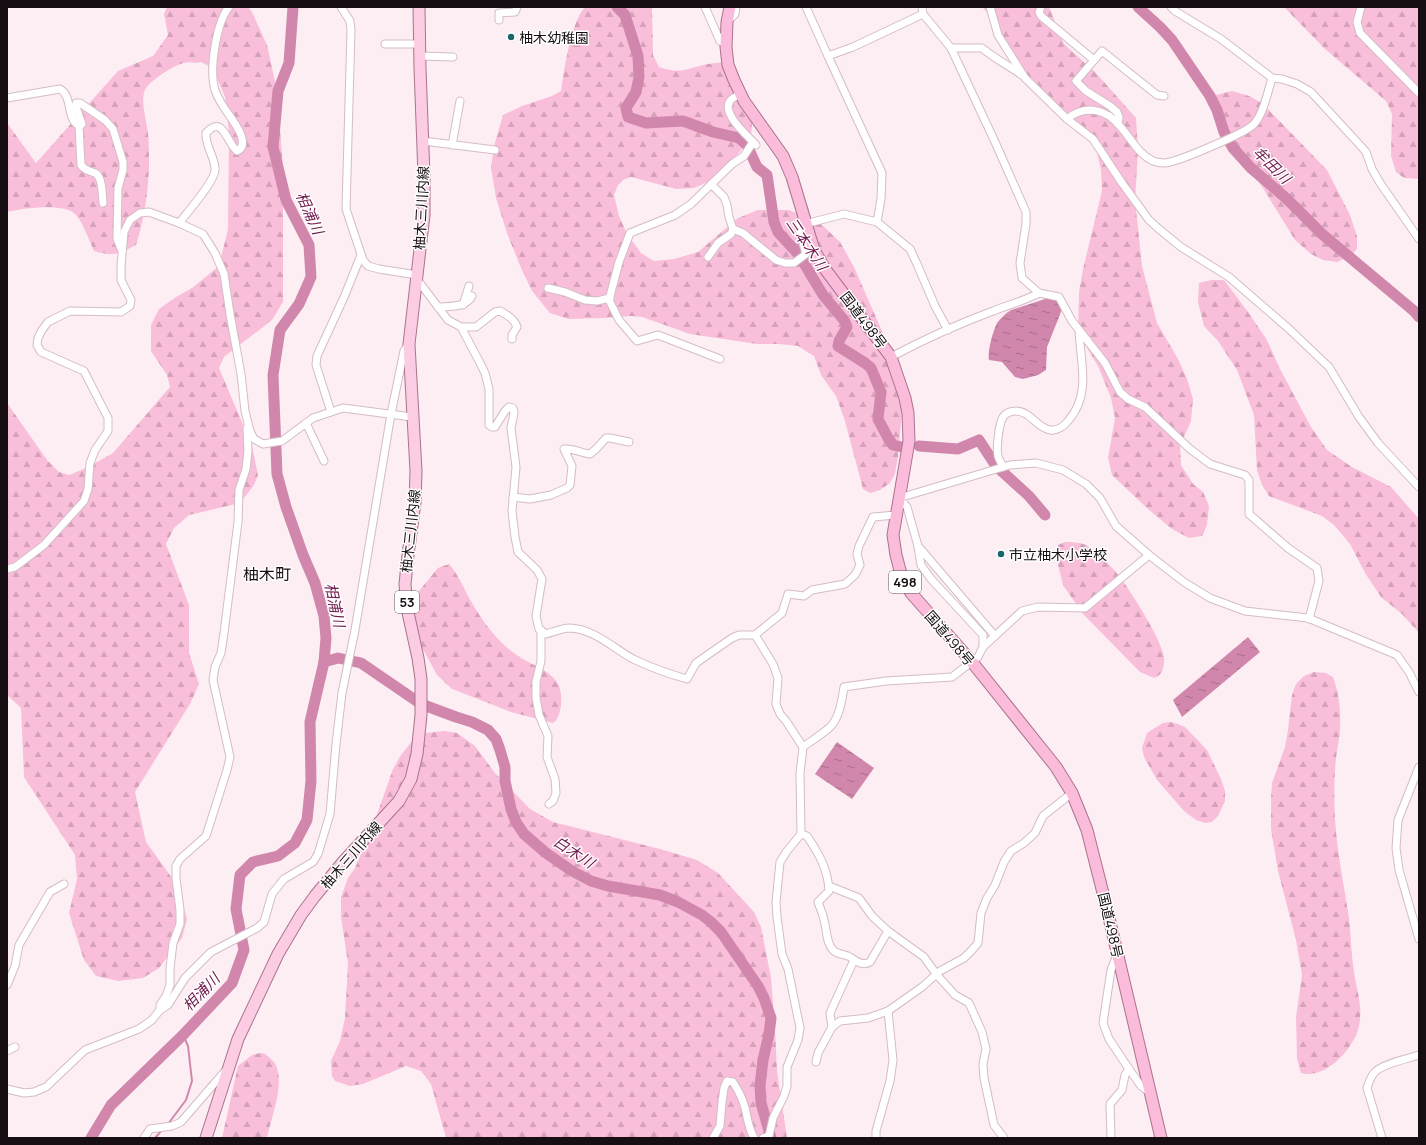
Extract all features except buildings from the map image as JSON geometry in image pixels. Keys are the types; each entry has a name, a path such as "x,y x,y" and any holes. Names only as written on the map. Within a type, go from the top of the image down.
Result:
{"highway":[{"name":"国道498号","path":"730,7 727,22 726,44 728,65 740,94 783,156 792,177 814,250 825,269 890,357 905,398 908,413 909,441 893,535 901,574 911,593 972,662 1056,767 1072,793 1087,830 1161,1138"}],"main road":[{"name":"柚木三川内線","path":"206,1138 238,1039 278,954 301,915 343,862 399,801 411,779 417,754 421,715 421,679 407,608 405,584 415,503 416,471 409,344 424,215 419,7"}],"street":[{"path":"179,223 213,178 215,169 206,139 206,133 218,126 223,129 233,148 237,151 240,150 242,146 240,132 215,90 212,73 213,56 222,22 229,7"},
{"path":"341,7 350,20 351,30 346,209 363,260 368,266 416,277 448,320 461,327 476,327 495,312 500,311 516,324 517,327 512,334 512,339"},
{"path":"500,20 500,13 515,12 516,7"},
{"path":"706,7 720,41 726,44"},
{"path":"727,22 735,14 736,7"},
{"path":"806,7 882,173 881,199 877,222"},
{"path":"990,7 998,35 1025,78"},
{"path":"1040,7 1041,16 1094,60"},
{"path":"1171,7 1221,40 1272,78 1282,79 1297,84 1311,92 1366,152 1380,183 1419,239"},
{"path":"1361,7 1357,22 1360,33 1419,93"},
{"path":"828,56 853,47 922,10 951,48 1026,212 1026,224 1020,263 1022,278 1039,293 1060,297 1072,322 1105,363 1120,392 1128,399 1145,407 1190,449 1210,464 1246,475 1249,480 1249,514 1288,548 1317,568 1319,581 1309,619"},
{"path":"385,44 420,44"},
{"path":"951,48 982,48 1025,78 1066,119 1093,139 1122,183 1158,230 1196,257 1229,277 1288,328 1329,367 1364,424 1378,443 1419,487"},
{"path":"1118,124 1119,117 1117,112 1086,91 1076,81 1102,51 1157,95 1164,96"},
{"path":"420,56 453,57"},
{"path":"1066,119 1074,113 1085,110 1098,111 1109,116 1118,124 1144,155 1153,162 1165,164 1179,160 1237,135 1253,126 1259,117 1272,78"},
{"path":"7,98 60,89 66,97 72,119 79,126"},
{"path":"720,359 658,335 637,341 619,320 609,300 619,262 630,234 675,215 691,204 732,164 744,156 754,143 729,115 728,107 730,101 740,94"},
{"path":"452,145 460,102"},
{"path":"103,203 100,177 96,173 84,170 81,165 79,126 82,124 76,103 80,103 105,120 113,129 124,162 118,188 117,239 122,252"},
{"path":"423,141 495,150"},
{"path":"708,257 718,243 731,234 733,229 724,197 711,184"},
{"path":"7,569 15,567 44,545 84,502 88,489 90,462 95,450 108,431 108,418 84,371 41,352 37,345 38,338 48,322 70,312 121,312 130,306 131,300 121,280 124,232 130,220 140,213 149,212 203,234 215,253 224,274 244,399 248,420 254,438 263,444 282,441 313,418 343,408 412,417"},
{"path":"733,229 743,233 776,260 785,263 794,263 806,254 799,224 844,214 877,222 910,250 918,264 934,306 948,330"},
{"path":"331,412 316,365 317,356 345,296 361,255"},
{"path":"463,305 469,286"},
{"path":"548,288 565,292 585,300 597,301 610,298"},
{"path":"890,357 948,330 993,311 1028,299 1039,293"},
{"path":"438,307 463,305 468,303 472,296"},
{"path":"461,327 485,373 489,389 490,425 495,427 505,410 509,407 513,408 514,413 511,428 516,467 512,511 518,552 537,570 542,579 536,616 539,629 546,634 569,628 585,631 598,636 633,659 663,672 687,679 696,663 732,638 739,635 755,635 782,613 788,594 804,596 812,590 845,584 855,575 860,565 857,554 859,546 874,517 896,515"},
{"path":"1004,467 998,456 998,438 1003,418 1009,412 1023,412 1048,430 1053,430 1063,426 1070,419 1078,405 1084,380 1079,330"},
{"path":"7,1089 24,1093 34,1092 46,1086 85,1050 139,1029 152,1020 160,1010 168,1005 185,978 211,952 257,928 264,922 272,894 284,879 313,862 318,854 330,814 342,693 355,630 391,414 404,351 409,344"},
{"path":"160,1010 160,1005 166,996 170,985 170,968 173,943 180,924 176,866 180,859 206,836 228,770 230,757 213,680 224,633 238,522 239,490 246,469 248,450 248,420"},
{"path":"306,424 324,461"},
{"path":"513,497 530,499 551,495 567,488 570,485 572,466 564,449 590,454 606,438 629,442"},
{"path":"983,647 983,635 928,574 922,565 907,507 899,498 1010,465 1036,463 1063,470 1086,484 1100,498 1116,526 1149,555 1184,582 1210,598 1245,612 1309,619 1397,655 1409,672 1419,692"},
{"path":"918,546 995,636"},
{"path":"803,747 830,728 842,702 844,688 886,681 952,677 978,657 983,647 1022,611 1038,607 1085,608 1149,555"},
{"path":"541,630 541,660 536,682 536,698 539,715 548,736 547,757 555,779 556,793 553,801 549,804"},
{"path":"755,635 773,664 778,678 776,704 780,714 803,747 800,773 802,834 787,851 780,862 776,902 782,954 788,969 800,1028 798,1040 787,1067 787,1086 784,1096 773,1118 769,1136 763,1138"},
{"path":"1419,767 1398,820 1396,848 1399,870 1419,939"},
{"path":"816,1062 818,1053 832,1027 840,1021 868,1018 888,1010 922,987 946,967 964,958 978,943 981,913 986,898 995,885 1004,862 1011,851 1035,833 1043,816 1061,800 1072,793"},
{"path":"802,834 807,836 819,855 828,878 829,891 818,902 832,950 837,953 846,954 854,960 862,964 866,964 870,962 888,931"},
{"path":"7,985 15,966 19,945 50,892 64,884"},
{"path":"829,886 859,898 872,916 888,931 924,957 955,996 969,1003 982,1032 986,1049 983,1064 990,1110 994,1125 1004,1138"},
{"path":"1118,954 1111,970 1103,1023 1109,1039 1129,1069 1141,1086 1150,1093"},
{"path":"832,1027 830,1013 854,960"},
{"path":"876,1138 876,1131 890,1081 893,1060 888,1010"},
{"path":"7,1051 15,1047"},
{"path":"1382,1138 1367,1088 1369,1080 1376,1071 1381,1068 1419,1055"},
{"path":"144,1138 150,1129 172,1126 181,1122 229,1067"},
{"path":"1111,1138 1110,1104 1122,1090 1125,1075 1129,1069"},
{"path":"713,1138 720,1126 724,1088 728,1081 733,1082 739,1092 745,1108 749,1128 754,1138"}],"green space":[{"path":"167,7 248,7 252,12 267,45 277,91 283,167 283,302 272,320 224,357 219,368 252,446 258,475 254,485 240,503 189,515 174,528 166,544 189,605 189,653 199,684 190,704 135,792 146,842 177,885 187,919 182,938 159,968 143,978 118,981 96,976 84,960 69,913 77,879 75,855 24,777 21,708 7,695 7,403 47,460 59,472 69,475 86,468 113,453 170,387 167,375 151,351 151,325 159,309 192,288 219,266 228,229 229,132 225,97 213,69 202,62 186,62 180,64 162,74 147,86 143,100 149,146 147,197 136,245 116,254 106,254 94,251 80,220 74,213 68,210 41,207 7,212 7,123 36,163 118,71 153,56 168,35 164,14"},
{"path":"585,7 652,7 653,55 659,67 679,71 724,62 750,107 752,122 751,137 738,154 708,182 694,188 676,189 631,177 623,180 618,185 614,195 619,216 627,234 641,253 654,261 674,259 698,252 738,218 758,210 789,210 820,223 840,242 854,267 898,368 902,410 898,457 895,473 890,483 880,490 870,493 863,489 845,421 836,396 821,375 814,356 798,346 757,344 690,334 642,317 631,316 568,319 550,313 532,291 507,233 496,198 491,168 494,146 503,115 561,91 566,59 572,35 580,14"},
{"path":"982,7 1049,7 1064,44 1095,72 1136,118 1138,151 1135,200 1142,266 1157,323 1178,359 1187,379 1193,399 1191,421 1180,446 1181,465 1193,484 1203,492 1209,506 1207,525 1202,536 1189,538 1172,529 1112,475 1108,458 1115,418 1111,398 1098,366 1078,331 1079,292 1083,269 1102,191 1101,170 1096,148 1085,130 1042,98 1006,45 999,28 991,16"},
{"path":"1284,7 1419,7 1419,179 1404,178 1396,172 1391,156 1392,114 1386,101 1325,49"},
{"path":"1232,91 1249,96 1262,103 1327,170 1350,215 1357,236 1357,249 1350,256 1337,262 1323,260 1311,254 1295,240 1250,167 1225,139 1214,103 1216,95"},
{"path":"1211,280 1224,280 1248,312 1267,340 1280,369 1311,427 1327,450 1352,467 1391,487 1419,519 1419,633 1402,614 1381,597 1365,573 1350,544 1334,525 1322,516 1269,496 1262,485 1257,470 1254,415 1237,370 1218,341 1204,326 1198,302 1199,283"},
{"path":"1065,542 1081,543 1086,545 1109,564 1125,584 1152,628 1162,650 1164,658 1163,667 1161,673 1157,677 1154,678 1140,672 1083,614 1063,585 1058,565 1058,545"},
{"path":"449,564 459,578 478,613 497,638 506,647 523,659 548,673 556,681 560,690 561,706 558,716 553,723 511,712 452,689 437,675 419,642 414,619 419,591 438,568"},
{"path":"1314,672 1326,673 1333,677 1339,702 1340,732 1336,758 1334,796 1335,819 1339,856 1349,918 1360,1019 1356,1035 1345,1053 1329,1067 1319,1072 1310,1074 1301,1073 1297,1059 1296,1017 1302,975 1296,940 1278,871 1271,829 1271,798 1272,783 1285,747 1292,695 1296,684 1304,676"},
{"path":"1170,722 1185,727 1207,750 1221,779 1225,791 1225,801 1218,816 1212,822 1205,823 1196,820 1184,811 1157,780 1144,757 1142,748 1147,733 1163,723"},
{"path":"445,731 457,733 475,746 495,773 530,809 553,822 697,860 718,873 754,912 761,927 771,978 777,1071 787,1138 446,1138 431,1084 421,1071 406,1066 363,1084 350,1086 335,1081 332,1076 331,1061 340,1041 345,1018 348,963 341,917 341,897 348,878 355,868 374,823 393,769 401,755 412,741 425,733"},
{"path":"260,1053 265,1054 271,1059 276,1066 279,1075 279,1085 275,1108 267,1138 222,1138 238,1066 252,1055"}],"water":[{"path":"1051,297 1056,298 1061,305 1061,312 1047,347 1046,370 1038,375 1023,379 1015,377 1002,362 989,360 992,336 997,323 1002,317 1011,310"},
{"path":"1248,637 1260,652 1182,717 1173,700"},
{"path":"837,742 874,768 852,799 815,774"}],"waterway":[{"name":"相浦川","path":"91,1138 111,1105 183,1035 232,983 244,950 236,909 240,875 253,862 278,856 295,843 307,820 311,781 310,722 324,662 326,638 324,616 315,583 303,555 286,507 277,474 273,375 280,330 299,304 311,277 309,245 286,200 273,147 278,91 289,63 293,7"},
{"name":"三本木川","path":"617,7 625,15 638,56 639,77 636,92 626,108 628,117 646,123 683,121 713,132 739,138 747,145 757,167 767,175 774,222 778,232 799,255 823,295 844,320 847,327 839,341 838,346 871,368 881,392 878,419 893,445 902,447"},
{"name":"牟田川","path":"1138,7 1172,40 1210,96 1217,110 1224,132 1233,148 1251,168 1287,199 1322,234 1414,311 1419,317"},
{"name":"三本木川","path":"919,446 958,449 979,440 996,466 1029,496 1045,515"},
{"name":"白木川","path":"324,662 338,658 361,663 421,704 472,722 488,730 496,739 500,750 505,767 505,781 511,809 516,822 524,834 546,853 572,871 591,881 608,886 660,895 678,902 702,915 721,932 758,986 771,1018 760,1085 761,1103 771,1138"},
{"path":"168,1124 186,1100 192,1081 188,1046 183,1035"},
{"path":"155,1138 162,1130"}],"place":[{"name":"柚木幼稚園","path":"511,37"},
{"name":"市立柚木小学校","path":"1001,554"}],"district":[{"name":"柚木町","path":"267,574"}]}
